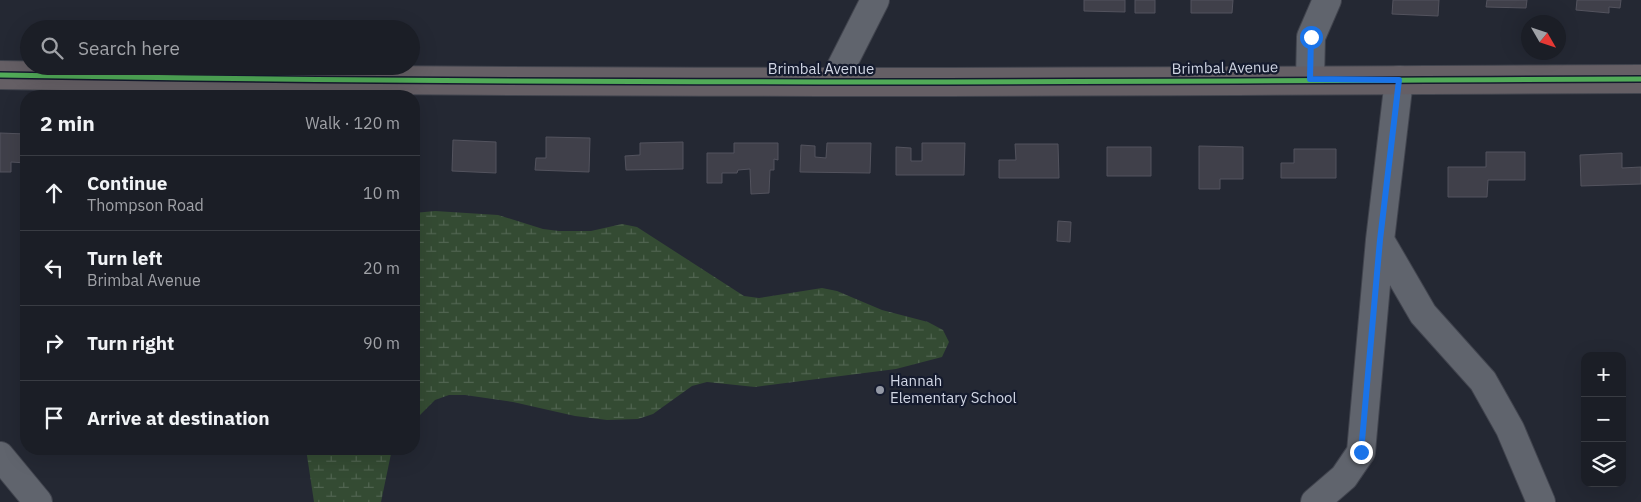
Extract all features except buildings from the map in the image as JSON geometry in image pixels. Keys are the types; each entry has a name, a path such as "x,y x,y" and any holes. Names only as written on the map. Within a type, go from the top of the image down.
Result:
{"main road":[{"name":"Brimbal Avenue","path":"0,75 1064,82 1310,79 1641,79"}],"street":[{"path":"834,81 875,0"},
{"path":"1310,79 1311,37 1327,0"},
{"path":"1315,502 1344,477 1361,452 1380,240 1399,80"},
{"path":"1380,240 1423,314 1483,381 1510,429 1541,502"},
{"path":"0,456 38,502"}],"green space":[{"path":"435,211 498,215 543,229 559,231 591,231 622,224 637,227 744,296 759,298 822,288 837,291 882,310 928,322 943,330 949,342 942,357 896,369 755,387 707,382 692,386 653,414 638,419 607,420 575,416 513,402 465,395 449,395 435,400 420,415 420,212"},
{"path":"307,455 391,455 381,502 314,502"}],"cycle path":[{"path":"0,75 615,81 1026,82 1641,79"}],"place":[{"name":"Hannah Elementary School","path":"880,390"}],"route":[{"path":"1311,37 1310,79 1399,80 1380,240 1361,452"}]}
